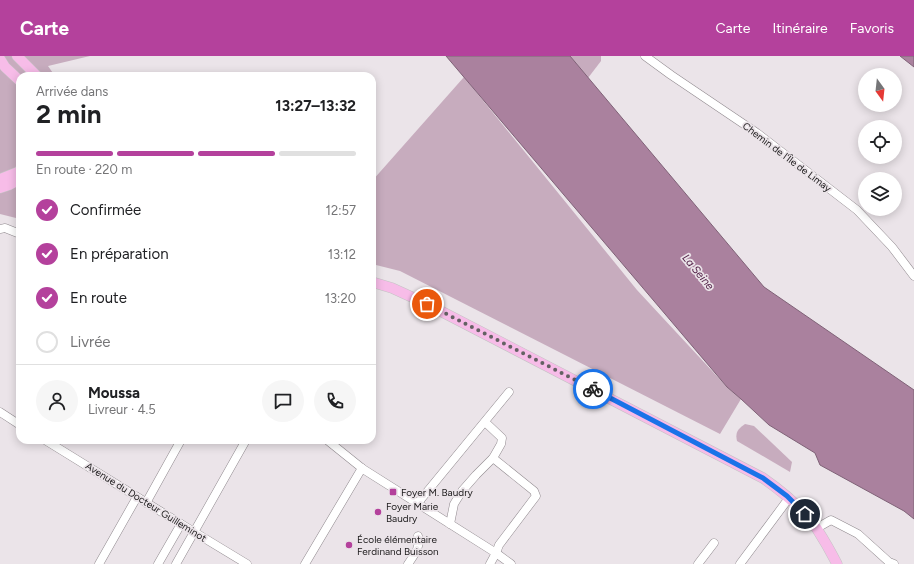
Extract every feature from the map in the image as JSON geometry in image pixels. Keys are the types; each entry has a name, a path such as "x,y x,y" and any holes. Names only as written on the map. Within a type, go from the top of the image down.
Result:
{"main road":[{"path":"17,56 33,72"},
{"path":"0,59 17,72"},
{"path":"0,59 5,67 16,77"},
{"path":"0,179 16,173"},
{"path":"0,188 16,181"},
{"path":"376,283 392,288 434,308 763,478 789,498 805,514 817,528 838,564"}],"street":[{"name":"Chemin de l'Île de Limay","path":"645,56 757,133 857,210 892,247 914,276"},
{"path":"0,229 5,228 16,232"},
{"path":"417,504 509,392"},
{"path":"0,412 16,422"},
{"path":"450,524 454,504 462,491 476,474 493,458 501,444 502,438 485,422"},
{"name":"Avenue du Docteur Guilleminot","path":"51,444 137,498 247,564"},
{"path":"146,503 179,444"},
{"path":"176,564 244,444"},
{"path":"333,444 362,468 511,564"},
{"path":"490,564 499,545 536,496 534,491 493,458"},
{"path":"305,564 362,468"},
{"path":"99,564 137,498"},
{"path":"740,564 789,498"},
{"path":"817,528 831,520 858,534 889,562 894,564"},
{"path":"158,564 181,524"},
{"path":"408,564 418,547 418,536"},
{"path":"698,564 714,542"}],"shaded area":[{"path":"0,56 90,56 48,66 52,72 16,72 16,218 0,214"},
{"path":"570,56 601,56 601,61 588,78"},
{"path":"464,77 637,290 727,387 741,399 720,434 400,271 376,265 376,176"},
{"path":"745,424 754,426 792,462 790,472 737,441 736,435"}],"water":[{"name":"La Seine","path":"446,56 570,56 764,287 914,390 914,519 904,511 820,465 815,453 769,425 727,387"},
{"path":"900,56 914,56 914,67"}],"way so far":[{"path":"427,304 593,389"}],"place":[{"name":"Foyer M. Baudry","path":"393,492"},
{"name":"Foyer Marie Baudry","path":"378,512"},
{"name":"École élémentaire Ferdinand Buisson","path":"349,545"}],"route":[{"path":"593,389 763,478 787,496 805,514"}]}
